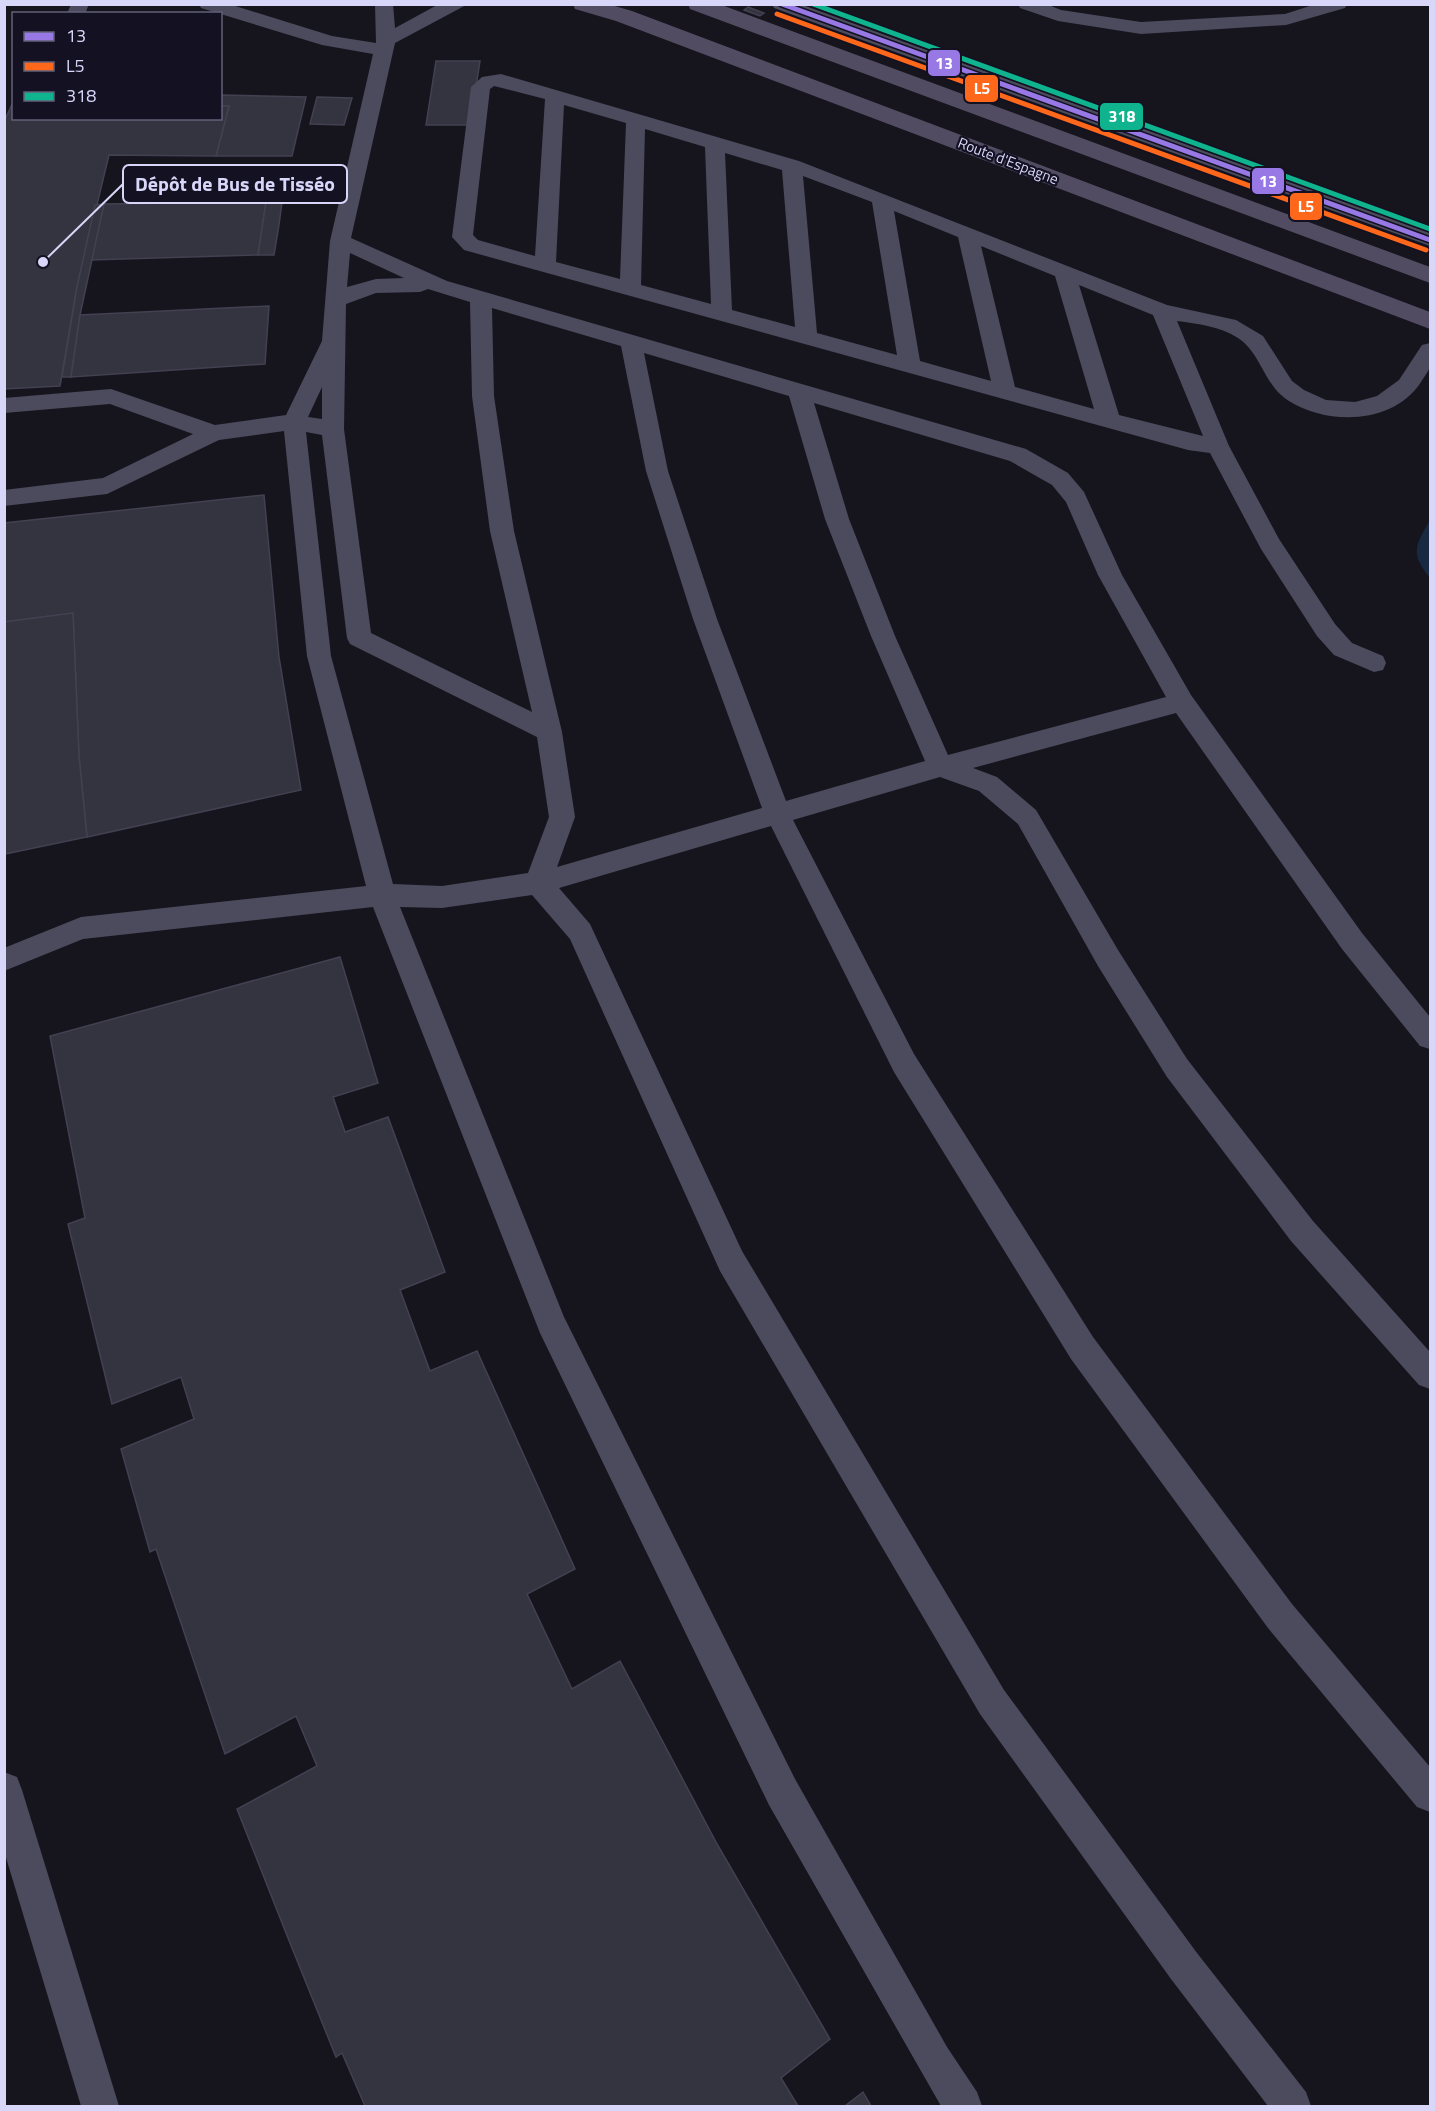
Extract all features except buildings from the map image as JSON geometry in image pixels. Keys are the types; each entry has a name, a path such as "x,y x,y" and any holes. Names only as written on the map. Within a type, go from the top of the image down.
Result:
{"main road":[{"name":"Route d'Espagne","path":"584,4 624,16 1431,321"},
{"path":"698,4 1431,275"}],"lane":[{"path":"208,4 328,41 385,45 438,11 459,4"},
{"path":"384,4 385,45 340,241 333,341 333,429 359,638 549,732"},
{"path":"781,4 1431,240"},
{"path":"1027,4 1058,15 1141,28 1286,19 1338,4"},
{"path":"1218,446 1188,442 471,245 462,237 481,87 489,81 501,80 792,165 1162,311 1228,322 1265,350 1271,370 1285,387 1311,404 1342,410 1372,407 1400,393 1431,350"},
{"path":"545,265 555,96"},
{"path":"630,289 636,119"},
{"path":"715,142 722,314"},
{"path":"792,165 807,337"},
{"path":"882,199 910,365"},
{"path":"968,234 1005,392"},
{"path":"340,241 440,286 1018,455 1060,479 1076,498 1110,574 1182,702 1352,941 1431,1037"},
{"path":"1064,272 1109,420"},
{"path":"335,301 363,288 384,283 440,286"},
{"path":"481,298 483,396 502,531 549,732 562,818 538,883"},
{"path":"1162,311 1218,446 1269,543 1326,630 1343,649 1374,663"},
{"path":"333,341 294,422 319,656 382,895 551,1323 782,1792 934,2060 963,2106"},
{"path":"631,342 657,471 705,619 778,815 904,1064 1082,1348 1280,1616 1431,1794"},
{"path":"799,391 837,519 883,636 940,766 988,784 1027,817 1108,958 1177,1068 1302,1231 1431,1374"},
{"path":"4,406 111,396 214,433"},
{"path":"4,498 106,486 214,433 294,422 333,429"},
{"path":"4,960 81,928 382,895 442,897 538,883 940,766 1182,702"},
{"path":"538,883 580,932 731,1262 992,1702 1184,1966 1292,2106"},
{"path":"4,1790 100,2106"}],"water":[{"path":"1430,520 1430,578 1419,562 1417,549"}],"transit line":[{"name":"13","path":"782,4 1430,240"},
{"name":"318","path":"813,4 1430,229"},
{"name":"L5","path":"777,14 1426,250"}],"place":[{"name":"Dépôt de Bus de Tisséo","path":"43,262"}]}
